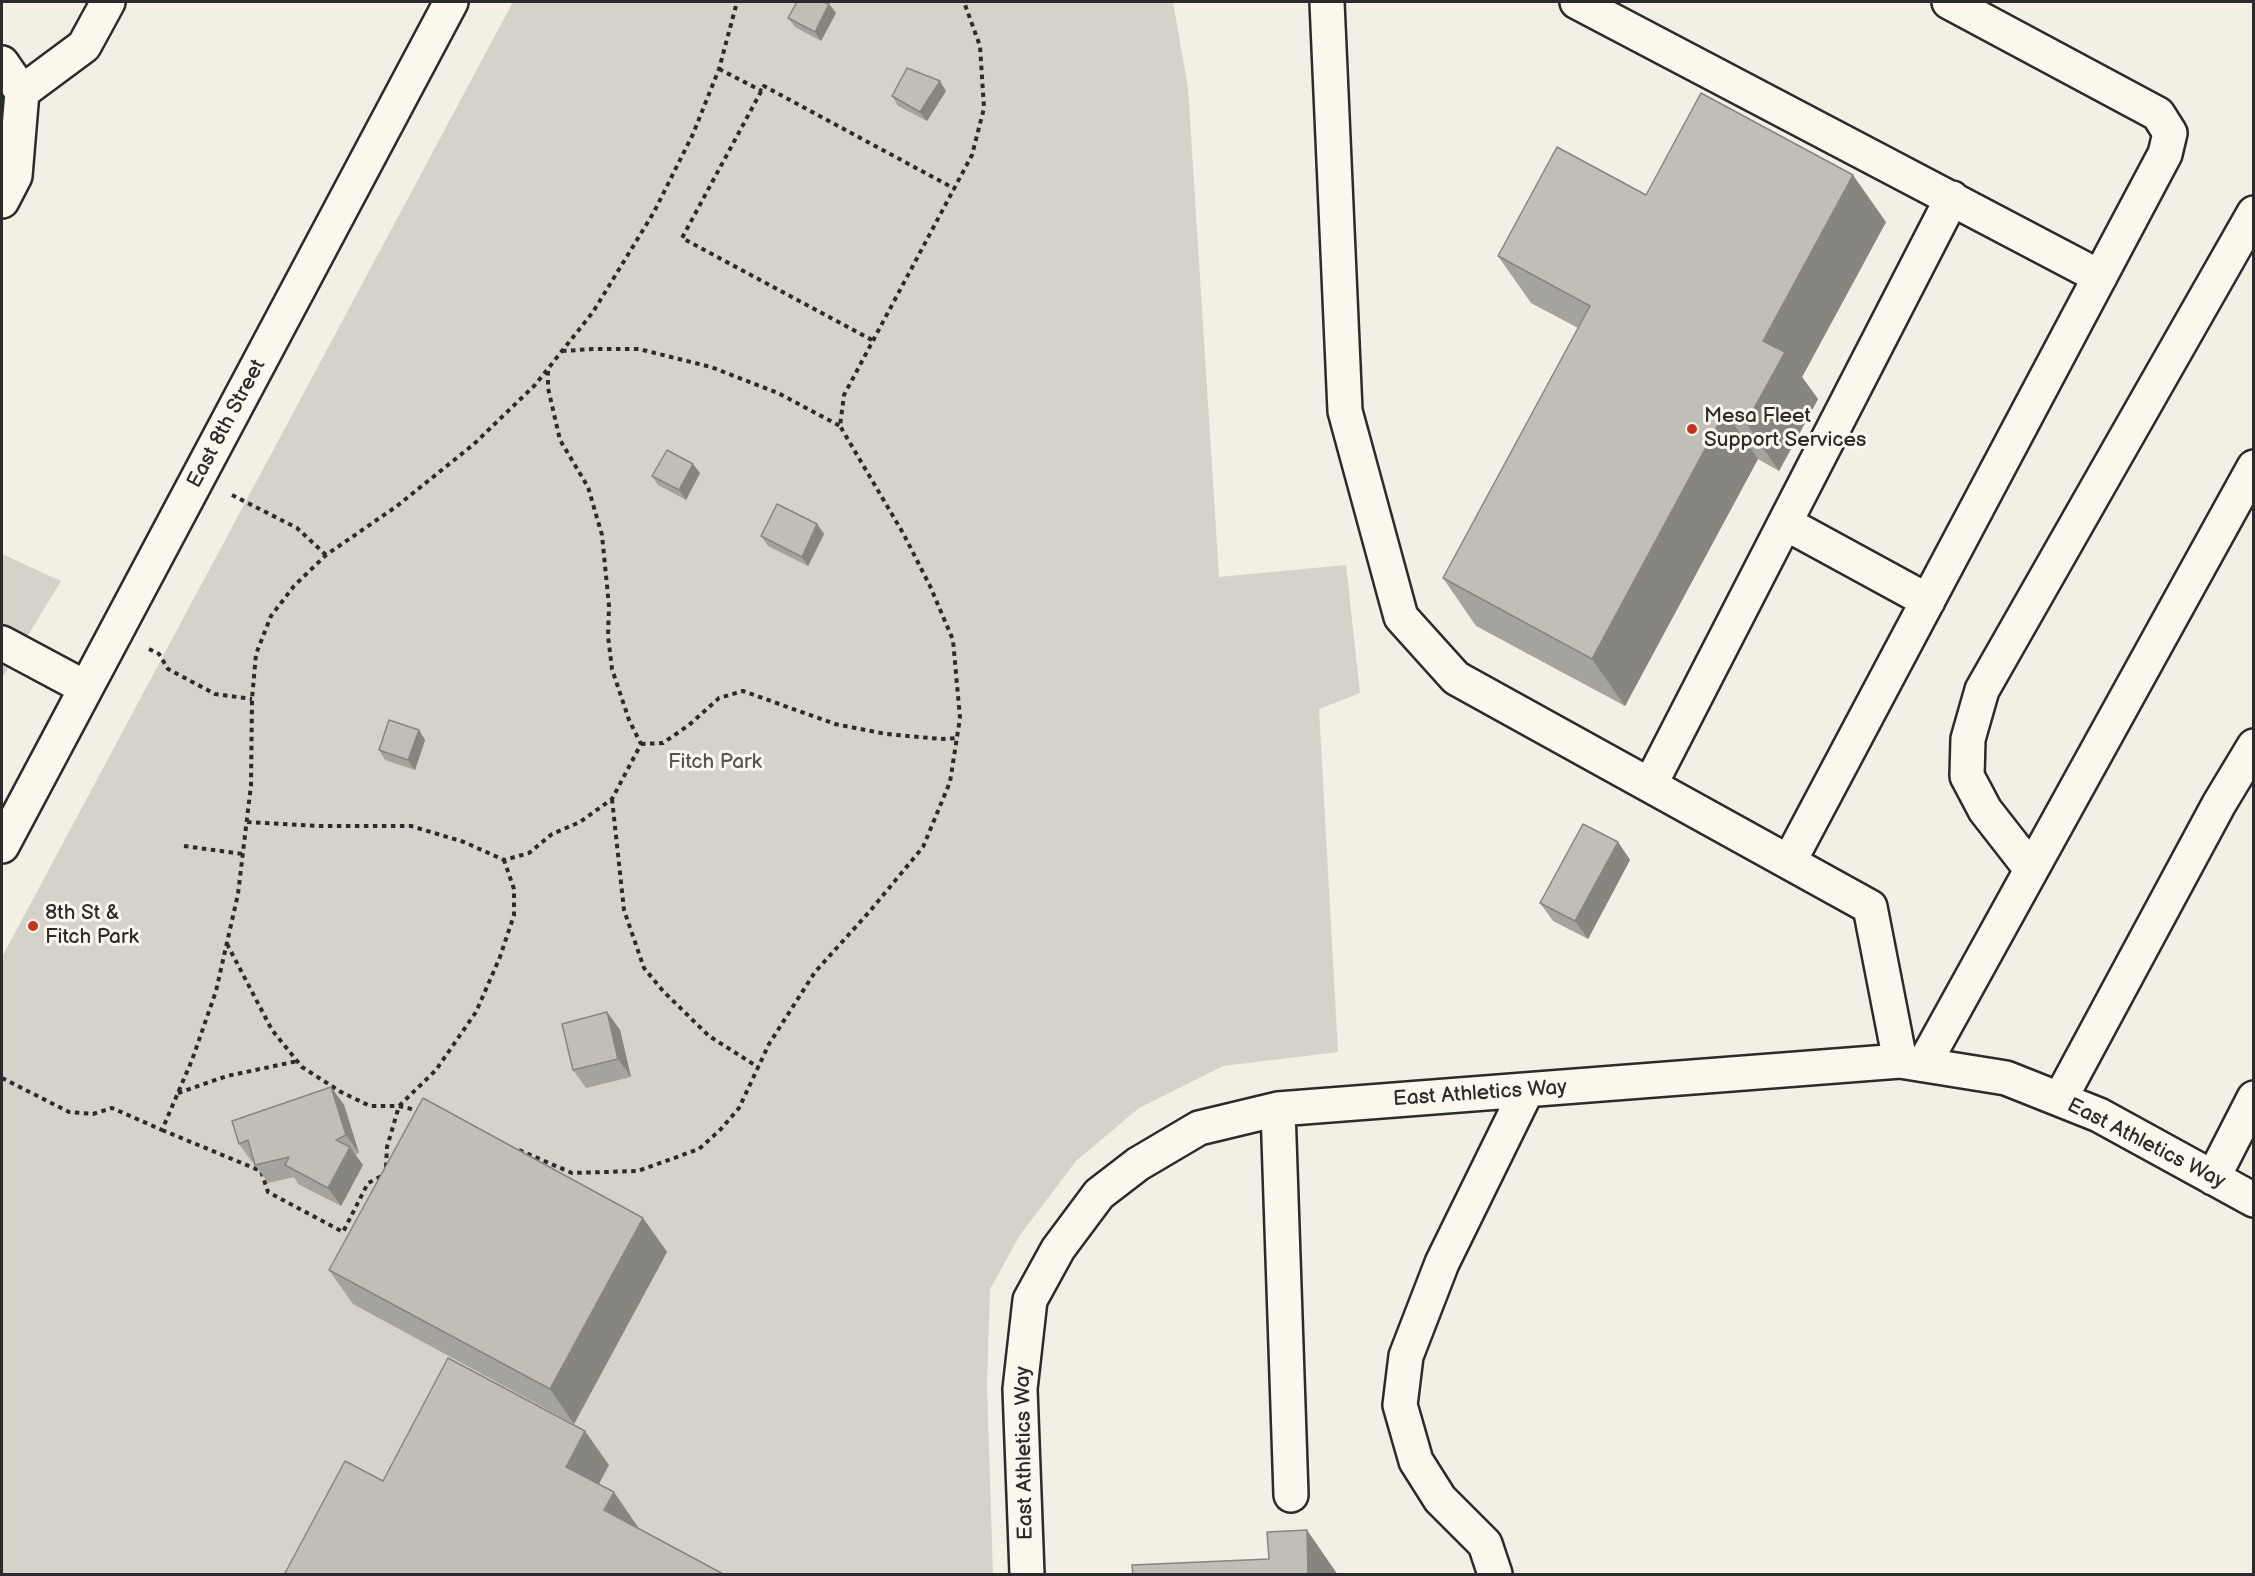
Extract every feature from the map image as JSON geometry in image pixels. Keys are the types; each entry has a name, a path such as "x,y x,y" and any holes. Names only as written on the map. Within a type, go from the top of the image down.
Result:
{"street":[{"path":"22,92 84,46 108,2"},
{"name":"East 8th Street","path":"2,846 452,2"},
{"path":"1327,2 1345,411 1401,617 1456,678 1870,907 1912,1063"},
{"path":"1576,2 2100,276"},
{"path":"1789,862 2165,154 2170,133 2158,114 1949,2"},
{"path":"2,63 22,92 15,176 2,201"},
{"path":"1650,785 1952,198"},
{"path":"2031,869 1985,810 1967,776 1968,739 1982,690 2253,213"},
{"path":"1912,1063 2031,869 2253,466"},
{"path":"1785,523 1928,601"},
{"path":"2,643 86,688"},
{"path":"2060,1100 2219,804 2253,746"},
{"name":"East Athletics Way","path":"1027,1575 1020,1389 1030,1300 1058,1249 1099,1194 1138,1164 1199,1128 1278,1109 1912,1063 2006,1078 2099,1115 2253,1200"},
{"path":"1495,1575 1485,1544 1440,1499 1416,1461 1400,1404 1406,1356 1442,1263 1527,1090"},
{"path":"2213,1178 2253,1098"},
{"path":"1278,1109 1291,1496"}],"path":[{"path":"162,1130 192,1060 216,991 238,894 251,785 252,699 256,654 271,616 294,586 326,555 397,506 474,444 535,385 593,312 654,212 693,134 719,69 736,2"},
{"path":"840,426 844,395 972,155 984,108 980,46 964,2"},
{"path":"719,69 762,91"},
{"path":"872,340 682,238 764,86 955,189"},
{"path":"510,1147 572,1173 638,1171 699,1149 721,1130 739,1108 770,1044 815,972 923,847 950,782 960,718 953,640 930,586 903,533 840,426 777,393 711,367 639,349 561,351"},
{"path":"549,367 548,388 560,440 588,487 602,535 612,669 629,720 641,744"},
{"path":"197,480 297,528 326,555"},
{"path":"116,632 159,654 168,669 215,694 252,699"},
{"path":"641,744 663,743 719,698 743,691 835,724 886,734 941,739 957,738"},
{"path":"247,822 320,826 411,826 464,842 504,860 529,853 552,834 580,822 612,799 641,744"},
{"path":"612,799 624,910 644,968 663,991 709,1036 758,1067"},
{"path":"184,846 243,854"},
{"path":"2,1078 69,1112 93,1114 112,1108 261,1172 268,1192 343,1232 369,1183 386,1172 387,1148 399,1106 436,1070 476,1012 500,957 514,915 514,890 504,860"},
{"path":"227,944 272,1030 302,1067 331,1086 370,1106 399,1106 421,1112"},
{"path":"177,1093 227,1076 298,1061"}],"green space":[{"name":"Fitch Park","path":"513,2 1173,2 1188,88 1219,577 1346,565 1360,693 1319,709 1338,1052 1223,1066 1139,1108 1076,1161 1020,1235 990,1289 987,1385 993,1574 2,1574 2,957"},
{"path":"2,554 61,581 2,678"}],"building":[{"path":"797,2 829,4 815,32 788,18"},
{"path":"907,68 940,81 920,112 892,96"},
{"name":"Mesa Fleet Support Services","path":"1701,93 1853,175 1763,341 1785,352 1746,423 1725,412 1592,659 1443,578 1590,306 1498,256 1557,147 1646,195"},
{"path":"667,450 693,464 679,490 652,476"},
{"path":"777,504 817,524 802,557 761,536"},
{"path":"389,720 419,730 408,760 379,750"},
{"path":"1583,824 1618,842 1575,921 1540,903"},
{"path":"607,1012 618,1059 573,1070 562,1024"},
{"path":"331,1087 346,1135 336,1140 350,1147 328,1188 285,1165 289,1157 255,1165 248,1140 239,1144 232,1121"},
{"path":"423,1098 643,1218 550,1389 329,1270"},
{"path":"448,1358 585,1431 566,1467 614,1492 604,1510 725,1575 284,1575 345,1461 383,1481"},
{"path":"1307,1530 1308,1575 1133,1575 1132,1565 1269,1559 1267,1532"}],"place":[{"name":"Mesa Fleet Support Services","path":"1692,429"},
{"name":"8th St & Fitch Park","path":"33,926"}]}
